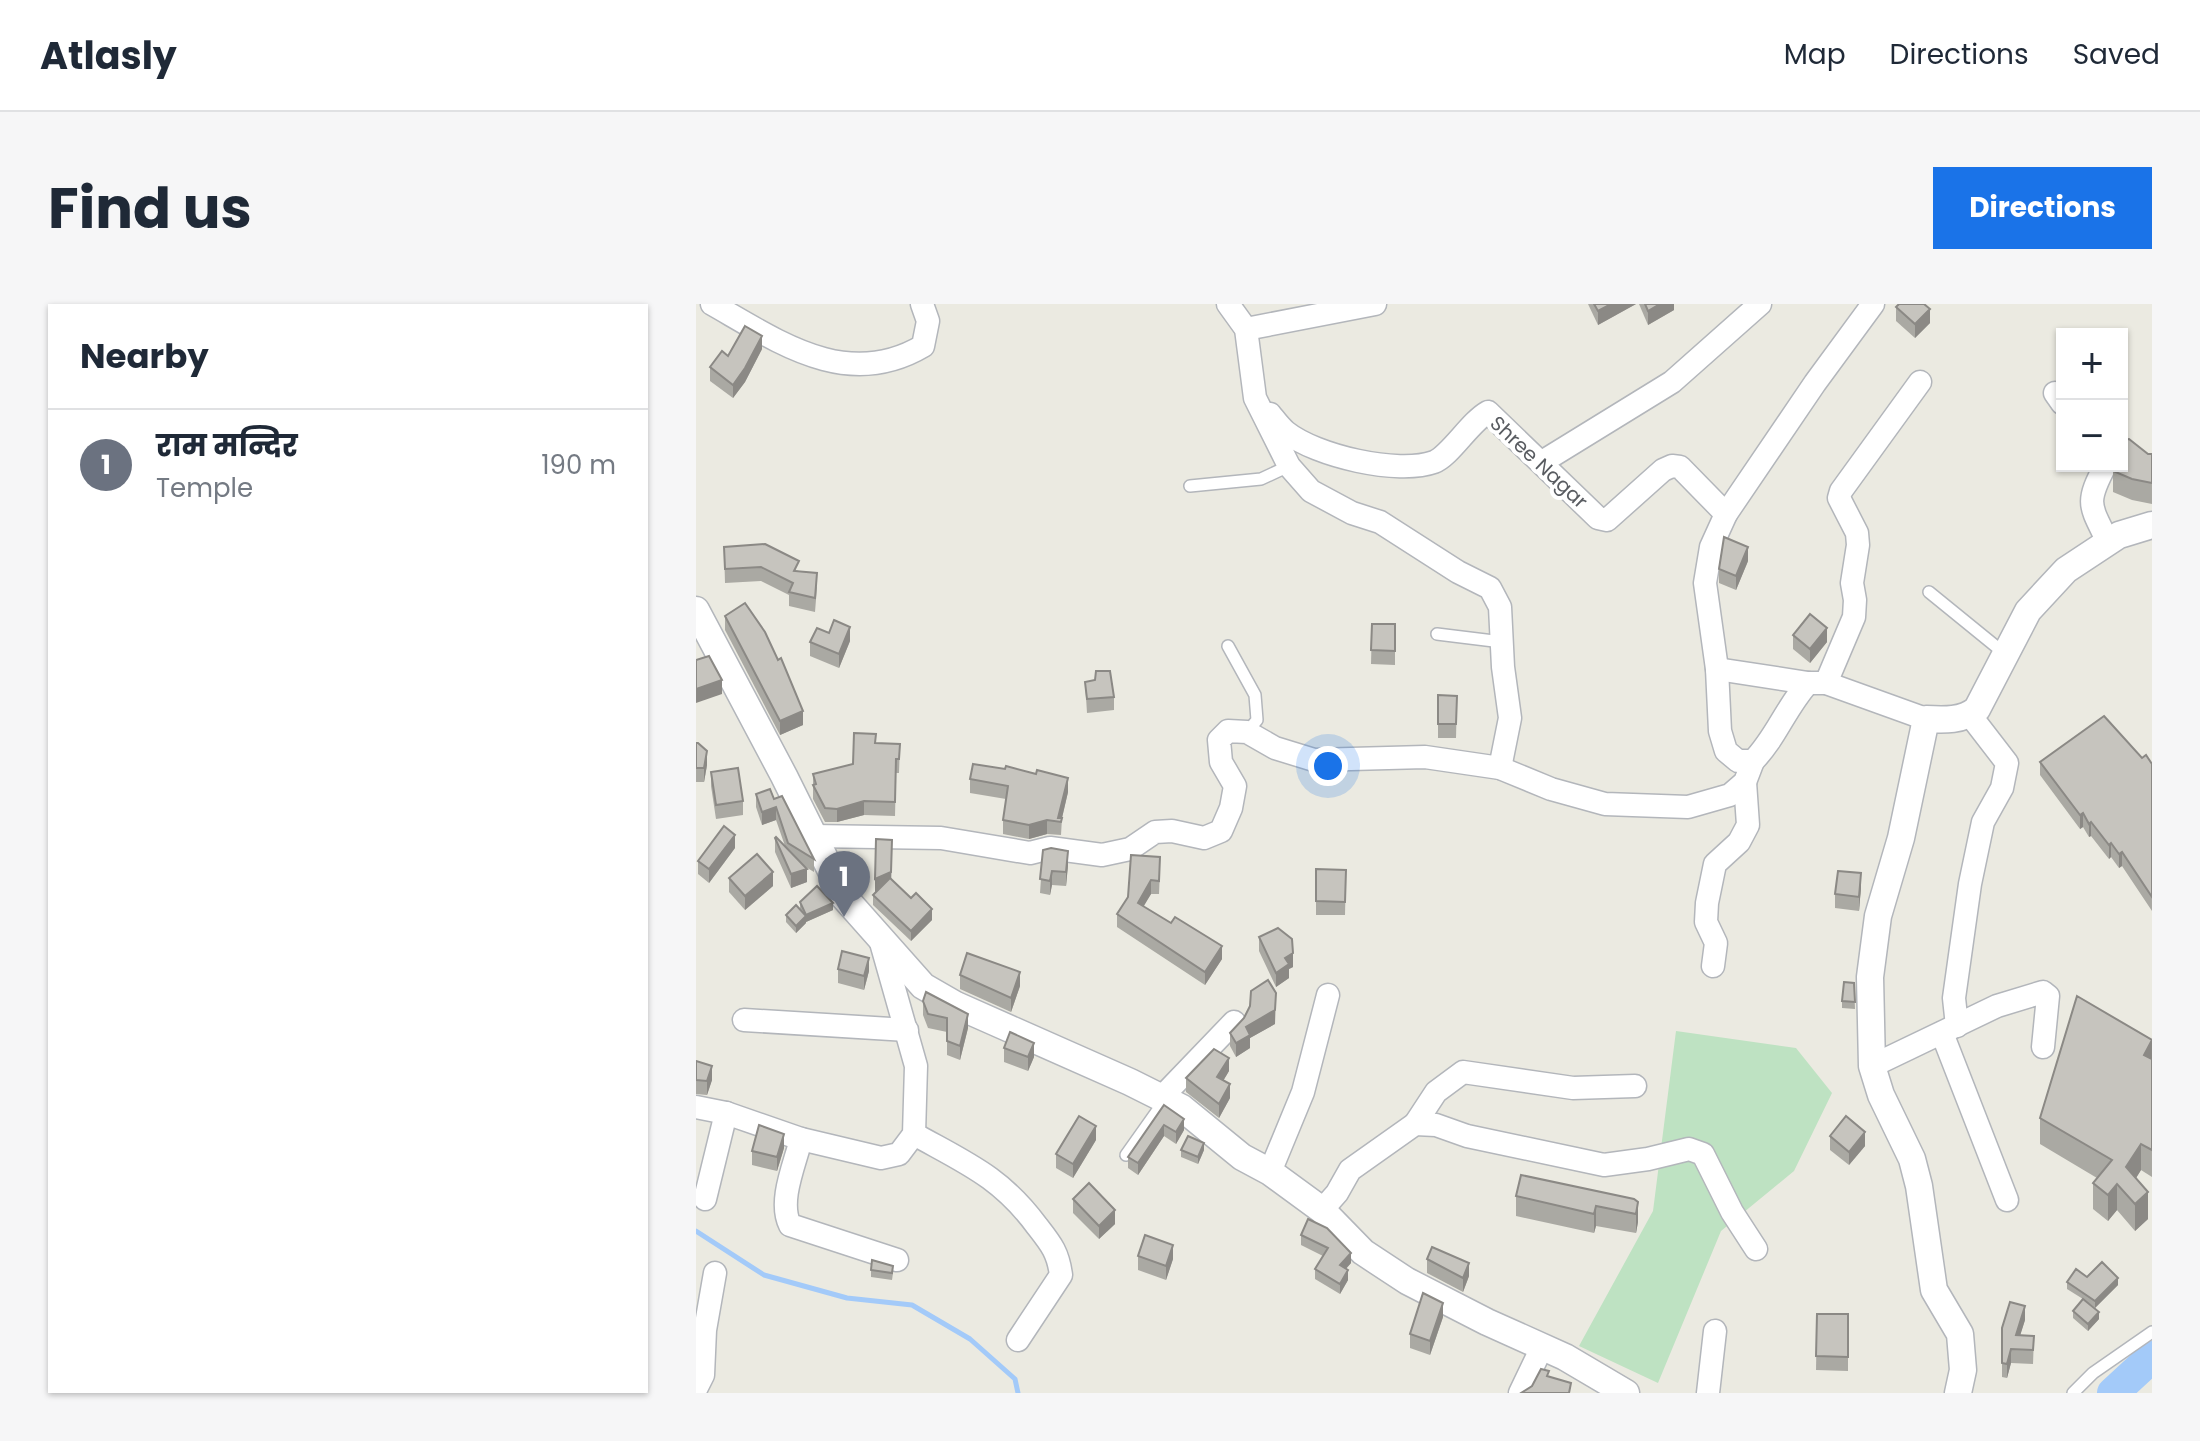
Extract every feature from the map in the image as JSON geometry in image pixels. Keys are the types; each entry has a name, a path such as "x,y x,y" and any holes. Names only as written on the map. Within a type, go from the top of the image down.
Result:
{"street":[{"path":"712,304 788,346 832,363 856,366 906,356 923,346 928,321 922,304"},
{"path":"1228,304 1246,329 1255,398 1289,466 1311,491 1352,513 1380,522 1458,572 1490,588 1500,607 1510,718 1500,768"},
{"path":"1246,329 1375,304"},
{"path":"1542,462 1672,382 1760,304"},
{"path":"1713,966 1716,943 1706,922 1707,903 1715,864 1739,842 1748,825 1749,772 1726,751 1720,731 1717,669 1705,583 1711,547 1726,514 1873,304"},
{"path":"812,836 941,838 1030,853 1050,848 1102,855 1130,849 1155,832 1172,831 1204,838 1221,831 1231,808 1235,786 1221,762 1219,740 1228,731 1247,732 1275,748 1314,760 1425,757 1500,768 1551,789 1605,804 1688,807 1730,795 1768,746 1795,697 1817,683 1854,617 1852,583 1857,533 1839,498 1920,382"},
{"name":"Shree Nagar","path":"1255,398 1287,433 1347,459 1391,466 1436,462 1488,412 1598,518 1607,520 1663,470 1672,466 1680,467 1726,514"},
{"path":"2102,472 2092,491 2091,504 2108,542"},
{"path":"1717,669 1817,683 1926,719 1943,720 1970,715 1991,685 2004,653 2028,611 2066,570 2119,535 2152,525"},
{"path":"696,610 844,897 923,986 956,1005 1182,1108 1242,1157 1270,1172 1322,1210 1363,1252 1407,1281 1565,1357 1626,1393"},
{"path":"1970,715 2007,763 2002,788 1983,822 1970,884 1949,1029 2007,1200"},
{"path":"1926,719 1901,838 1878,916 1870,977 1872,1066 1881,1095 1912,1159 1919,1186 1934,1290 1960,1334 1963,1370 1958,1393"},
{"path":"696,1107 726,1113 801,1139 881,1158 899,1154 914,1134 916,1066 880,939"},
{"path":"1872,1066 1997,1006 2043,992 2048,996 2043,1047"},
{"path":"1270,1172 1303,1092 1328,995"},
{"path":"744,1020 907,1030"},
{"path":"1163,1098 1234,1022"},
{"path":"1322,1210 1337,1193 1350,1170 1415,1124 1436,1092 1463,1072 1573,1088 1635,1086"},
{"path":"705,1199 726,1113"},
{"path":"1415,1124 1436,1125 1467,1136 1604,1165 1689,1149 1703,1154 1732,1212 1756,1249"},
{"path":"914,1134 994,1178 1030,1215 1058,1255 1061,1275 1018,1340"},
{"path":"801,1139 787,1196 786,1216 790,1225 897,1260"},
{"path":"696,1389 703,1375 705,1330 715,1273"},
{"path":"1708,1393 1715,1331"},
{"path":"1520,1393 1542,1347"}],"lane":[{"path":"1190,486 1261,479 1289,466"},
{"path":"1929,592 2004,653"},
{"path":"1437,634 1502,642"},
{"path":"1228,646 1255,695 1257,720 1247,732"},
{"path":"1126,1155 1163,1098"},
{"path":"2073,1393 2093,1373 2152,1332"}],"green space":[{"path":"1676,1031 1796,1048 1832,1093 1794,1171 1721,1231 1658,1383 1579,1346 1653,1211"}],"building":[{"path":"1594,304 1611,304 1598,311"},
{"path":"1645,304 1660,304 1648,311"},
{"path":"1899,304 1924,304 1930,309 1915,324 1896,307"},
{"path":"745,326 762,336 733,385 710,367 722,351 728,356"},
{"path":"2128,439 2152,454 2152,483 2115,472 2128,472"},
{"path":"1724,537 1748,547 1736,576 1719,569"},
{"path":"765,544 799,561 794,571 817,573 815,598 789,592 793,583 761,567 725,569 724,547"},
{"path":"745,603 765,632 778,660 781,658 803,711 780,721 725,616"},
{"path":"1810,614 1827,628 1810,649 1793,635"},
{"path":"834,620 850,627 839,654 810,642 817,628 829,633"},
{"path":"1372,624 1395,624 1395,651 1371,650"},
{"path":"709,656 722,680 696,689 696,660"},
{"path":"1096,671 1110,671 1114,697 1087,699 1085,682 1095,680"},
{"path":"1438,695 1457,696 1456,724 1438,724"},
{"path":"2104,716 2142,758 2146,755 2152,764 2152,897 2122,852 2119,854 2111,843 2109,845 2083,813 2080,815 2040,762"},
{"path":"854,733 876,734 875,743 900,744 899,759 896,759 895,802 864,801 837,809 825,808 813,785 816,784 813,774 853,764"},
{"path":"696,743 707,751 704,768 696,768"},
{"path":"973,764 1005,769 1006,766 1036,774 1037,770 1068,778 1058,818 1062,818 1061,822 1047,820 1029,825 1003,820 1008,786 970,779"},
{"path":"738,768 743,801 716,805 711,772"},
{"path":"770,789 774,799 782,796 814,859 788,843 776,807 762,812 756,794"},
{"path":"724,826 735,835 709,869 698,861"},
{"path":"776,837 807,869 791,874"},
{"path":"876,839 892,840 891,872 875,879"},
{"path":"1043,850 1068,851 1066,872 1052,871 1050,881 1040,879"},
{"path":"757,854 773,872 745,896 729,878"},
{"path":"1131,855 1160,857 1159,881 1151,880 1138,903 1171,923 1175,917 1222,946 1205,972 1117,914 1128,897"},
{"path":"1316,869 1346,870 1345,902 1316,901"},
{"path":"1838,871 1861,873 1859,897 1835,894"},
{"path":"890,878 911,898 916,893 932,909 911,931 873,895"},
{"path":"817,886 833,903 806,915 800,902"},
{"path":"796,905 806,916 796,926 786,915"},
{"path":"1278,928 1292,939 1293,953 1285,958 1289,964 1276,973 1259,937"},
{"path":"842,951 869,958 864,976 838,969"},
{"path":"967,953 1020,972 1011,998 960,975"},
{"path":"1268,980 1276,993 1275,1010 1246,1027 1250,1035 1236,1043 1230,1033 1250,1006 1251,991"},
{"path":"1844,982 1854,983 1855,1002 1842,1001"},
{"path":"926,992 968,1014 960,1046 947,1041 947,1018 928,1014 923,1001"},
{"path":"2077,996 2152,1040 2144,1055 2152,1059 2152,1150 2141,1144 2126,1167 2148,1192 2135,1204 2117,1184 2108,1195 2093,1183 2112,1160 2040,1118"},
{"path":"1010,1032 1034,1043 1028,1057 1004,1048"},
{"path":"1214,1049 1229,1058 1217,1077 1230,1084 1219,1104 1186,1078"},
{"path":"696,1061 712,1066 707,1081 696,1080"},
{"path":"1164,1105 1184,1119 1176,1132 1164,1125 1138,1163 1128,1157"},
{"path":"1079,1116 1096,1126 1073,1164 1056,1154"},
{"path":"1846,1116 1865,1132 1849,1152 1830,1136"},
{"path":"759,1125 784,1134 777,1157 752,1151"},
{"path":"1188,1136 1204,1143 1198,1157 1181,1150"},
{"path":"1521,1175 1634,1199 1638,1202 1636,1214 1596,1206 1594,1214 1516,1196"},
{"path":"1089,1183 1115,1210 1099,1226 1073,1199"},
{"path":"1308,1219 1327,1228 1351,1253 1340,1265 1348,1270 1340,1284 1315,1269 1328,1248 1301,1235"},
{"path":"1145,1235 1173,1245 1166,1266 1138,1256"},
{"path":"1432,1247 1469,1263 1463,1278 1427,1259"},
{"path":"872,1260 893,1266 892,1273 871,1270"},
{"path":"2102,1262 2118,1278 2095,1301 2067,1282 2076,1269 2087,1277"},
{"path":"1423,1293 1443,1303 1430,1341 1410,1334"},
{"path":"2083,1299 2099,1312 2088,1324 2073,1311"},
{"path":"2010,1302 2025,1306 2016,1335 2034,1336 2033,1350 2011,1349 2007,1364 2002,1363 2002,1328"},
{"path":"1817,1314 1848,1314 1848,1357 1816,1356"},
{"path":"1541,1369 1549,1371 1547,1376 1571,1383 1569,1393 1521,1393 1532,1386"}],"waterway":[{"path":"696,1231 764,1275 847,1298 912,1305 970,1339 1015,1379 1018,1393"},
{"path":"2113,1393 2152,1357"}],"place":[{"name":"राम मन्दिर","path":"844,917"}]}
